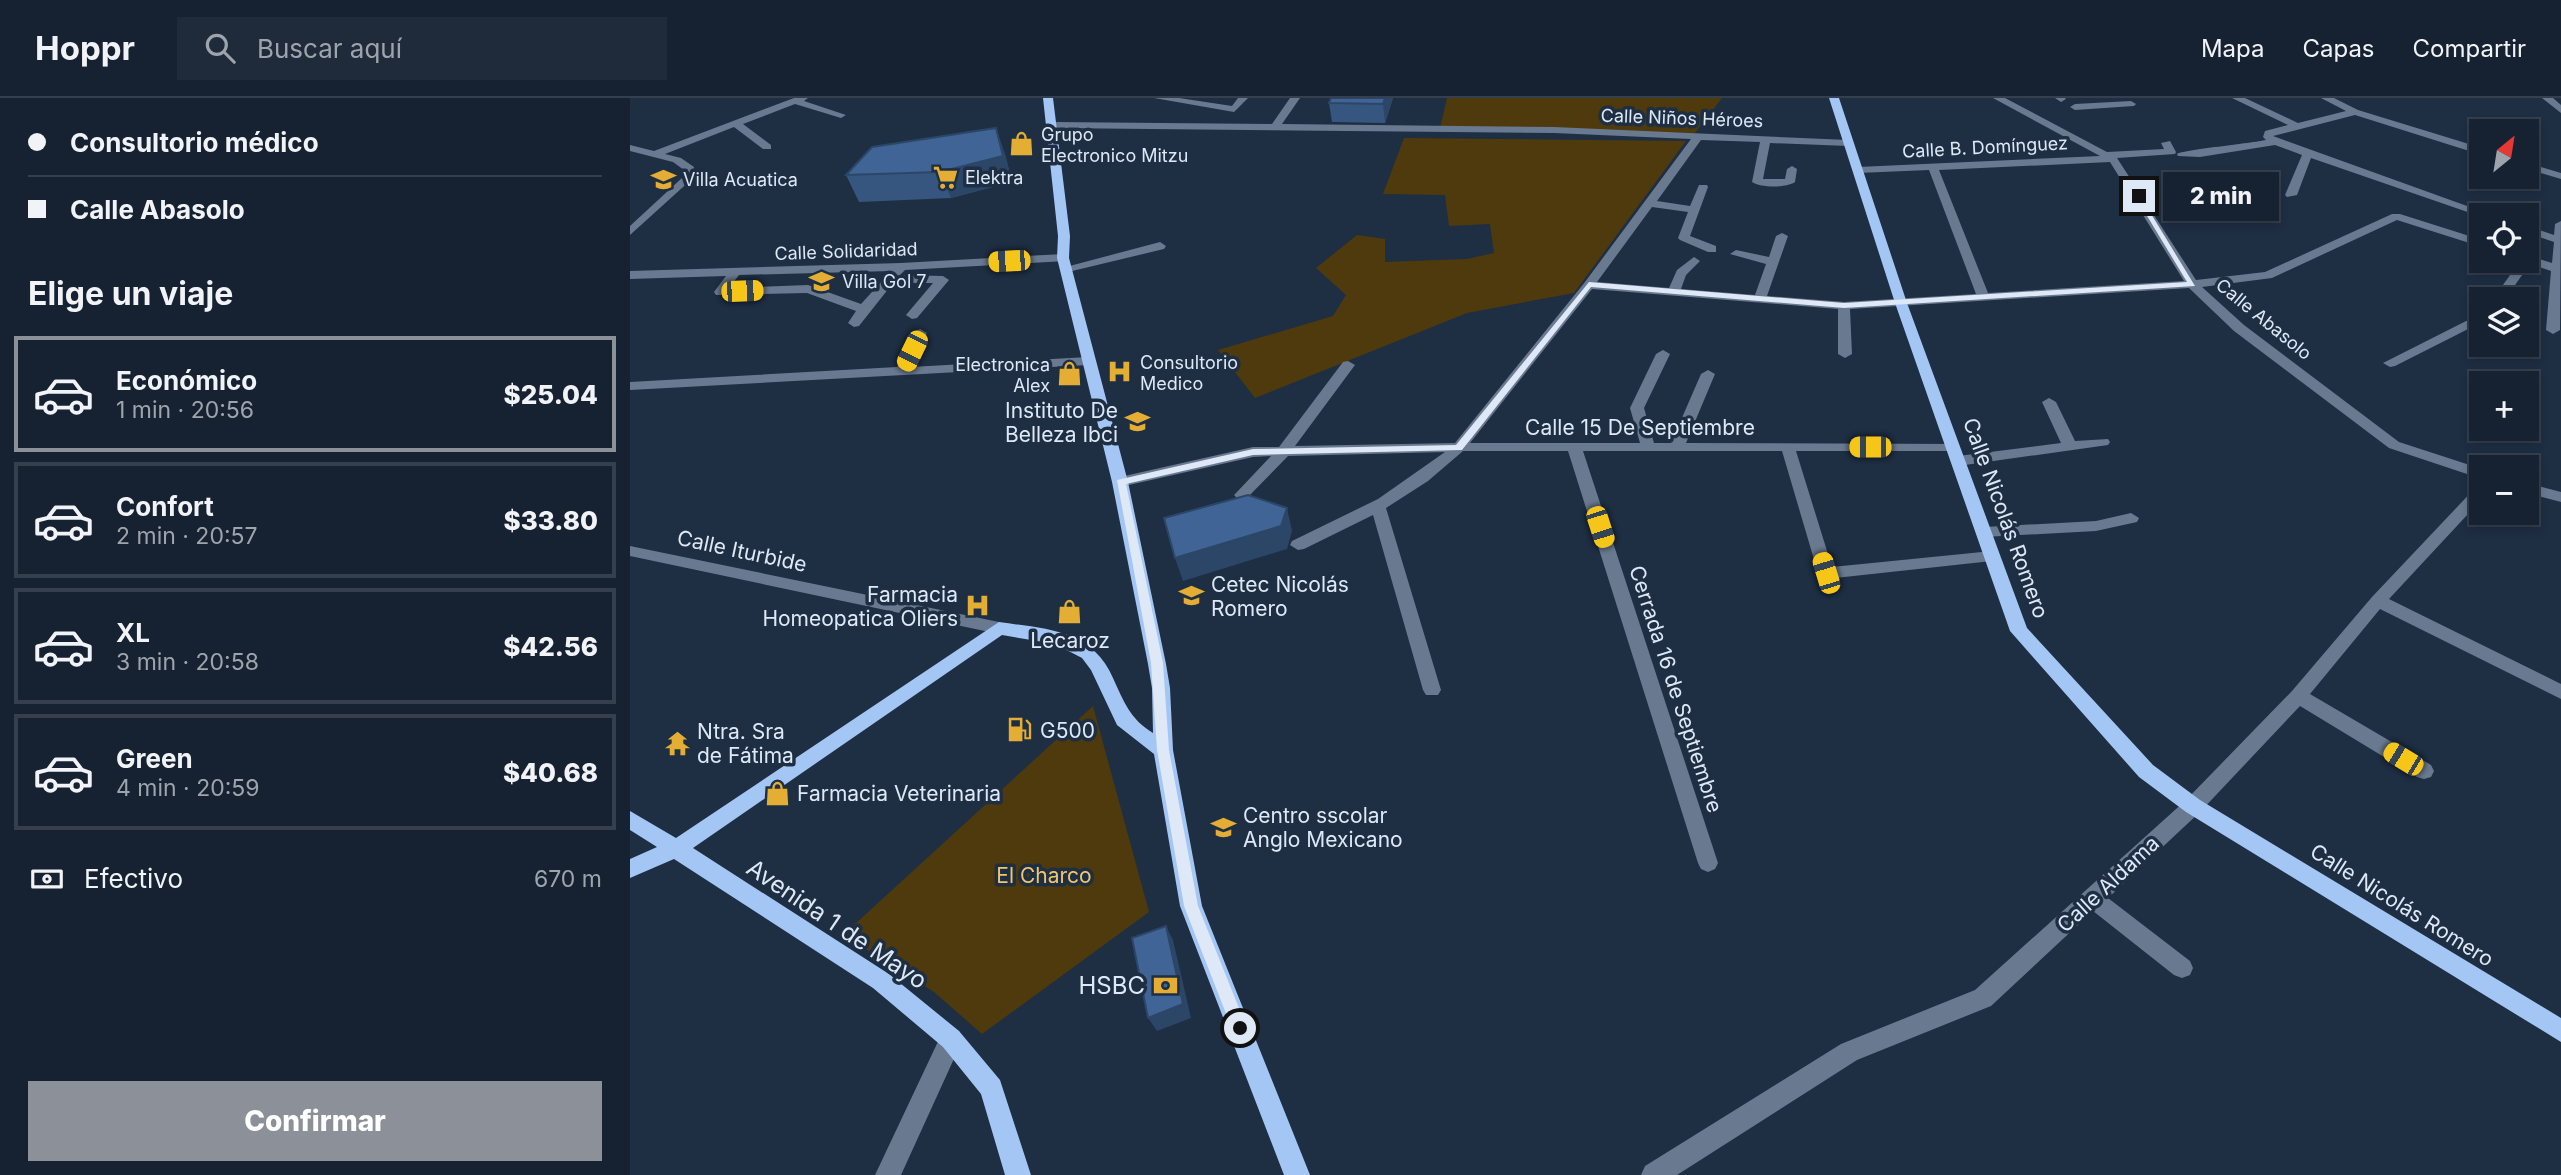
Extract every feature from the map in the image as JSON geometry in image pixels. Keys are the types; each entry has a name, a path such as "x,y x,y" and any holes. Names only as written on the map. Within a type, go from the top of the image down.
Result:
{"main road":[{"path":"1048,98 1053,125 1065,263 1120,482 1157,663 1163,750 1191,906 1297,1175"},
{"name":"Calle Nicolás Romero","path":"1834,98 1901,303 2019,631 2146,771 2193,806 2561,1031"},
{"path":"630,869 677,848 999,628"},
{"name":"Calle Iturbide","path":"999,628 1057,639 1087,652 1097,663 1109,694 1123,718 1134,730 1163,750"},
{"name":"Avenida 1 de Mayo","path":"630,819 881,981 951,1039 991,1088 1018,1175"}],"street":[{"path":"1159,98 1234,109 1243,98"},
{"path":"1275,127 1295,98"},
{"name":"Calle Abasolo","path":"1998,98 2109,157 2192,284 2239,328 2394,445 2469,470"},
{"path":"2237,98 2295,125"},
{"path":"2326,98 2354,112 2469,148"},
{"path":"2547,98 2561,110"},
{"path":"655,154 799,99 841,115"},
{"path":"2075,107 2090,102 2131,104"},
{"path":"2354,112 2295,125 2269,133 2268,137 2469,209"},
{"path":"735,123 766,147"},
{"name":"Calle Niños Héroes","path":"1053,125 1554,130 1848,143"},
{"path":"1298,545 1378,507 1435,470 1459,447 1589,285 1698,137"},
{"path":"1766,139 1757,182 1790,182 1792,169"},
{"path":"2182,154 2276,142"},
{"name":"Calle B. Domínguez","path":"1858,170 2171,152 2166,143"},
{"path":"630,148 686,164 690,169 688,178 630,232"},
{"path":"2291,195 2308,153"},
{"path":"1933,167 1983,297"},
{"path":"2539,170 2561,176"},
{"path":"1703,187 1684,238 1712,249"},
{"path":"1649,202 1695,210"},
{"path":"1589,285 1844,306 2192,284 2268,275 2396,216 2469,240"},
{"path":"2553,330 2560,270 2558,240 2561,224"},
{"path":"2539,233 2558,240"},
{"path":"1759,300 1782,236"},
{"name":"Calle Solidaridad","path":"630,275 1065,263 1160,246"},
{"path":"1735,254 1771,261"},
{"path":"1673,292 1681,273 1694,261"},
{"path":"2539,264 2560,270"},
{"path":"854,323 863,309 901,267"},
{"path":"736,272 720,292 808,289 863,309"},
{"path":"891,279 943,280 912,315"},
{"path":"1844,306 1845,354"},
{"path":"2390,363 2469,324"},
{"path":"903,369 920,333"},
{"path":"1650,449 1644,438 1636,408 1663,354"},
{"path":"630,386 1088,361"},
{"path":"1242,495 1284,451 1348,365"},
{"path":"1676,449 1708,374"},
{"path":"2049,402 2070,446"},
{"name":"Calle 15 De Septiembre","path":"1120,482 1253,452 1459,447 1788,448 1956,454 2103,442"},
{"path":"1788,448 1826,573 1992,556"},
{"name":"Cerrada 16 de Septiembre","path":"1575,449 1708,863"},
{"path":"2539,491 2561,497"},
{"name":"Calle Aldama","path":"1654,1175 1849,1052 1983,998 2193,806 2298,696 2378,601 2469,503"},
{"path":"1378,507 1432,690"},
{"path":"1984,532 2096,526 2131,518"},
{"name":"Calle Iturbide","path":"630,551 999,628"},
{"path":"2378,601 2561,692"},
{"path":"2298,696 2424,771"},
{"path":"2092,898 2182,968"},
{"path":"888,1175 951,1039"}],"green space":[{"path":"1447,98 1722,98 1695,133 1440,128"},
{"path":"1404,138 1686,141 1574,293 1467,313 1255,398 1218,350 1333,316 1346,295 1316,268 1357,235 1385,239 1385,262 1467,259 1494,253 1490,224 1449,226 1445,195 1383,194"},
{"name":"El Charco","path":"1093,706 1149,912 982,1034 934,992 843,935"}],"building":[{"path":"1331,98 1385,98 1383,104 1329,103"},
{"path":"996,128 1003,156 940,172 846,175 872,147"},
{"path":"1248,495 1287,508 1281,526 1175,558 1164,518"},
{"name":"HSBC","path":"1166,926 1183,1004 1148,1018 1132,938"}],"place":[{"name":"Grupo Electronico Mitzu","path":"1021,144"},
{"name":"Elektra","path":"945,177"},
{"name":"Villa Acuatica","path":"663,179"},
{"name":"Villa Gol 7","path":"822,281"},
{"name":"Consultorio Medico","path":"1120,372"},
{"name":"Electronica Alex","path":"1070,374"},
{"name":"Instituto De Belleza Ibci","path":"1138,422"},
{"name":"Cetec Nicolás Romero","path":"1191,596"},
{"name":"Farmacia Homeopatica Oliers","path":"978,606"},
{"name":"Lecaroz","path":"1070,611"},
{"name":"G500","path":"1020,730"},
{"name":"Ntra. Sra de Fátima","path":"677,743"},
{"name":"Farmacia Veterinaria","path":"777,793"},
{"name":"Centro sscolar Anglo Mexicano","path":"1223,827"},
{"name":"HSBC","path":"1165,985"}],"route":[{"path":"1240,1028 1191,906 1163,750 1161,688 1157,663 1120,482 1253,452 1459,447 1589,285 1844,306 2192,284 2139,196"}]}
